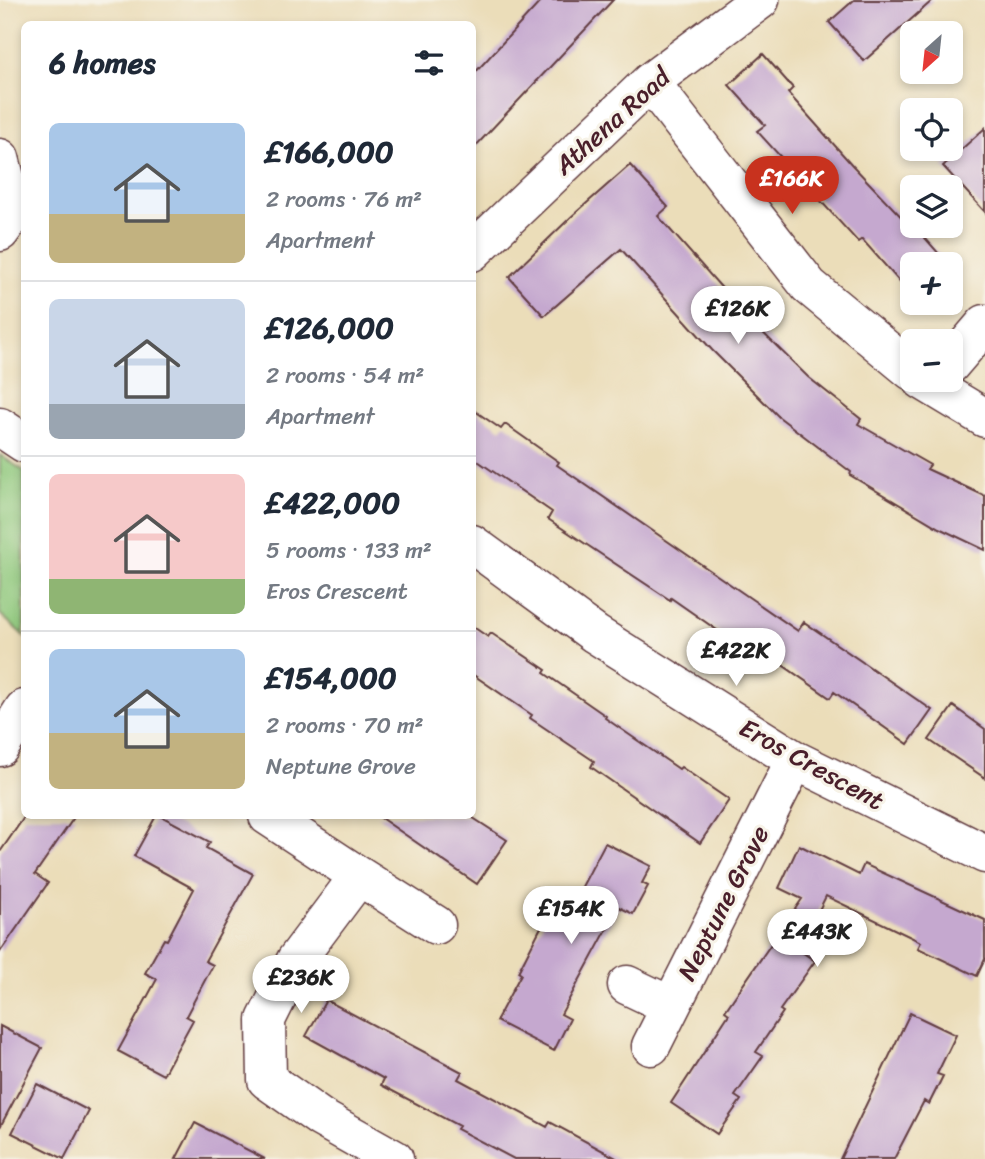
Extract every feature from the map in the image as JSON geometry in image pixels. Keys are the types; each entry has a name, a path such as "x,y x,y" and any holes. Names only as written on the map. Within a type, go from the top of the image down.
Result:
{"street":[{"name":"Athena Road","path":"476,248 650,82 760,0"},
{"path":"650,82 809,286 900,354"},
{"path":"0,158 14,213 0,232"},
{"path":"963,346 985,324"},
{"path":"951,392 985,418"},
{"path":"0,427 21,441"},
{"name":"Eros Crescent","path":"476,547 596,634 795,761 985,854"},
{"path":"0,747 21,714"},
{"name":"Neptune Grove","path":"651,1046 795,761"},
{"path":"273,819 436,925"},
{"path":"359,876 296,960 266,1020 267,1080 321,1118 394,1159"},
{"path":"627,985 671,1006"}],"green space":[{"path":"0,455 21,469 21,633 0,614"}],"building":[{"path":"542,0 613,0 476,146 476,72"},
{"path":"854,0 933,0 909,21 900,21 900,29 864,61 829,22"},
{"path":"763,54 793,88 788,93 900,216 900,238 925,238 937,252 900,252 900,282 862,239 858,242 757,131 765,125 729,85"},
{"path":"985,128 985,212 963,188 963,175 951,175 943,166 949,161 963,161 963,148"},
{"path":"630,165 668,207 658,216 750,320 808,377 861,419 858,424 930,465 927,469 985,496 985,550 939,528 850,475 851,472 779,417 712,350 621,249 544,316 509,277"},
{"path":"476,412 501,429 505,424 559,462 557,465 798,631 804,622 932,710 908,744 834,692 830,698 755,646 750,653 671,598 670,600 548,519 552,512 476,460"},
{"path":"476,629 488,637 491,633 546,670 544,673 606,716 605,718 729,800 700,843 591,767 594,761 530,718 532,715 476,677"},
{"path":"953,706 985,729 985,778 929,740"},
{"path":"23,819 73,819 35,874 48,883 0,952 0,852"},
{"path":"154,819 167,819 210,842 206,848 253,874 205,961 213,965 186,1016 193,1020 163,1075 118,1051 157,979 145,973 164,939 167,940 194,889 134,856"},
{"path":"382,819 475,819 507,840 477,884"},
{"path":"605,843 651,866 642,883 648,886 633,914 619,907 561,1014 570,1019 554,1051 496,1021 559,892 575,900"},
{"path":"799,845 859,875 864,864 985,920 985,959 977,976 918,948 921,942 826,896 799,950 815,961 780,1010 783,1012 756,1052 763,1056 735,1096 741,1100 717,1134 671,1103 729,1014 725,1011 802,899 779,888"},
{"path":"326,1000 462,1072 458,1079 547,1127 550,1122 618,1159 514,1159 457,1129 459,1126 381,1085 384,1079 306,1036"},
{"path":"910,1013 956,1035 937,1074 943,1076 929,1104 924,1101 894,1159 840,1159"},
{"path":"0,1026 42,1048 0,1127"},
{"path":"37,1084 89,1111 64,1159 12,1133"},
{"path":"195,1123 265,1159 176,1159"}]}
